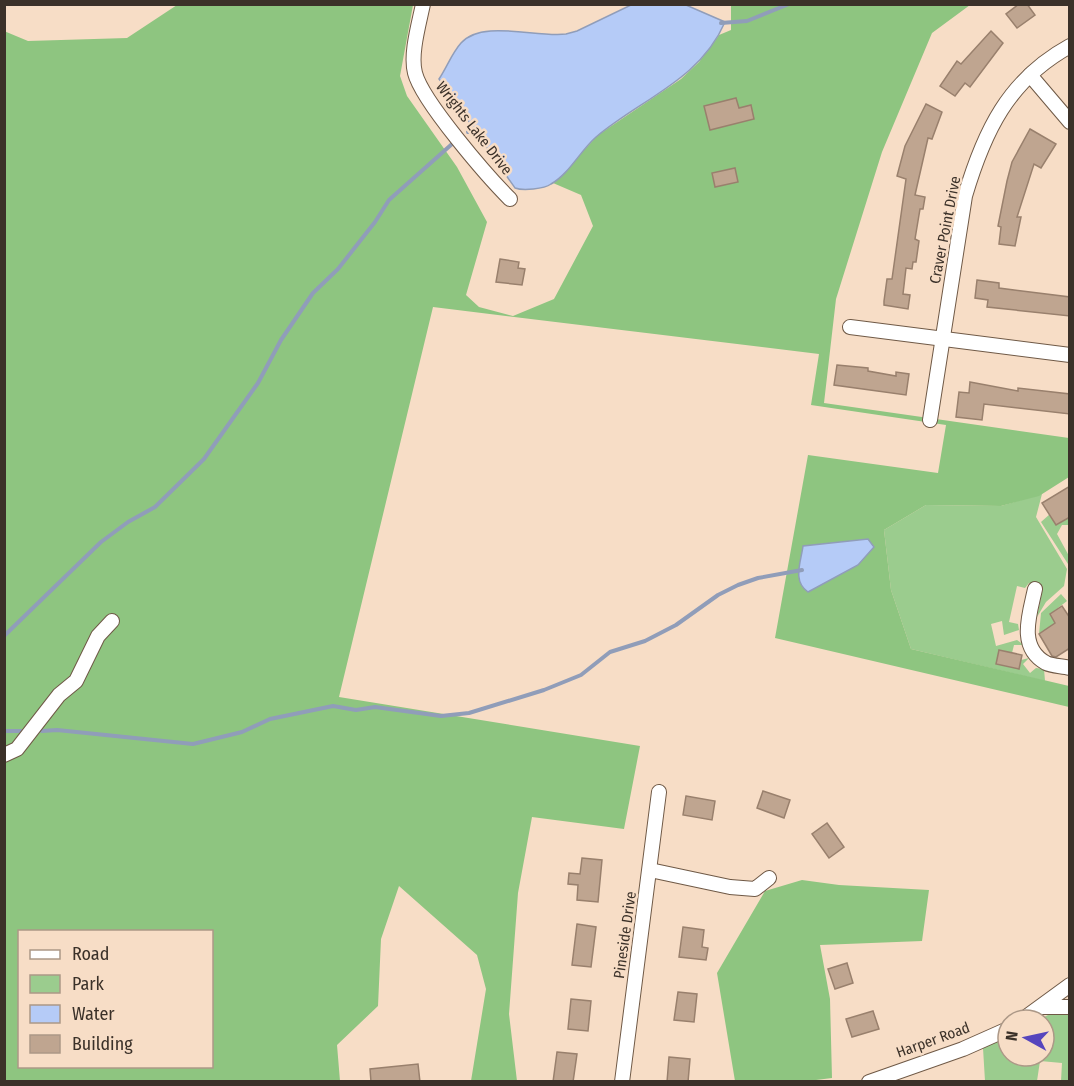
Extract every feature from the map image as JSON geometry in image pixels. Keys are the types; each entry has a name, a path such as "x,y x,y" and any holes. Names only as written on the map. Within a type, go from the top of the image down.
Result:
{"street":[{"name":"Wrights Lake Drive","path":"423,4 414,61 419,84 478,166 510,199"},
{"name":"Craver Point Drive","path":"930,420 965,196 976,160 995,117 1030,75 1070,45"},
{"path":"1030,75 1070,122"},
{"path":"850,327 1070,355"},
{"path":"1035,589 1027,638 1035,652 1046,663 1070,668"},
{"path":"4,755 17,749 30,736 59,695 76,681 98,636 112,621"},
{"name":"Pineside Drive","path":"622,1082 659,792"},
{"path":"650,870 730,887 754,889 769,878"},
{"path":"1042,1007 1070,985"},
{"path":"1042,1007 1070,1007"},
{"name":"Harper Road","path":"870,1082 963,1049 996,1034"}],"green space":[{"path":"177,5 413,5 400,76 407,96 457,167 487,222 466,295 479,307 513,316 554,299 593,226 581,195 553,183 598,135 681,79 699,62 719,35 731,30 731,5 970,5 932,33 882,152 836,299 824,403 1069,438 1069,477 1039,496 1001,506 926,505 884,530 891,590 911,649 1069,686 1069,707 775,638 808,455 938,473 946,425 811,405 819,354 433,307 339,697 640,746 624,829 532,817 518,893 509,1014 517,1081 471,1081 486,989 477,955 399,886 381,939 378,1006 337,1045 340,1081 5,1081 4,31 28,41 127,38"},
{"path":"1042,494 1036,517 1067,569 1064,586 1046,602 1037,617 1043,587 1029,583 1025,588 1017,586 1009,622 1018,624 1019,630 1004,635 1002,621 991,624 996,646 1017,640 1024,645 1014,645 1012,653 999,651 996,664 1019,669 1021,660 1029,658 1023,664 1030,673 1036,668 1044,669 1045,681 911,649 891,590 884,530 926,505 1001,506"},
{"path":"1050,514 1057,525 1069,517 1069,525 1062,525 1057,534 1069,556 1068,564 1041,522"},
{"path":"1061,594 1067,601 1050,614 1055,623 1039,634 1041,613"},
{"path":"802,880 839,885 929,890 922,941 820,945 830,999 832,1078 808,1081 735,1081 717,973 765,891"},
{"path":"1056,1012 1069,1012 1069,1081 1061,1081 1062,1063 1056,1062"},
{"path":"996,1042 996,1068 1039,1068 1037,1081 985,1081 983,1048"}],"water":[{"path":"633,4 686,5 725,22 701,59 668,87 596,137 557,180 548,186 539,188 515,188 439,79 455,51 470,36 482,32 566,34"},
{"path":"868,539 874,547 858,565 808,592 803,588 799,571 803,546"}],"building":[{"path":"1019,4 1027,4 1035,15 1017,28 1006,14"},
{"path":"991,31 1003,43 970,87 965,83 955,96 940,86 957,61 961,64"},
{"path":"736,98 739,108 751,105 754,119 710,130 704,106"},
{"path":"926,104 942,112 932,139 928,138 915,195 925,197 923,209 920,209 915,239 919,241 916,262 913,262 912,269 906,268 903,294 910,295 908,309 884,305 884,301 887,279 892,279 906,179 897,176 905,146"},
{"path":"1030,129 1056,144 1041,168 1034,164 1017,217 1021,217 1015,246 999,244 1001,227 998,226 1012,162"},
{"path":"735,168 738,182 715,187 712,173"},
{"path":"500,259 519,262 518,268 525,269 522,285 496,282"},
{"path":"977,280 999,283 999,288 1070,297 1070,316 987,307 988,300 975,298"},
{"path":"837,365 868,368 868,371 896,376 896,372 909,374 906,395 834,385"},
{"path":"970,382 1018,391 1018,388 1070,394 1070,414 984,404 982,420 956,417 959,392 969,393"},
{"path":"1070,486 1070,517 1056,525 1042,503"},
{"path":"1062,606 1070,618 1070,648 1056,657 1052,656 1039,634 1055,623 1050,614"},
{"path":"999,650 1022,655 1019,669 996,664"},
{"path":"763,791 790,800 784,818 757,808"},
{"path":"686,796 715,801 712,820 683,815"},
{"path":"827,823 844,847 829,858 812,834"},
{"path":"582,858 602,860 598,902 577,900 578,885 568,884 569,873 580,874"},
{"path":"577,924 596,927 591,967 572,965"},
{"path":"683,927 704,930 702,947 708,948 706,960 679,957"},
{"path":"847,963 853,983 835,989 828,969"},
{"path":"678,992 697,994 694,1022 674,1020"},
{"path":"571,999 591,1001 588,1031 568,1029"},
{"path":"873,1011 879,1029 852,1037 846,1019"},
{"path":"557,1052 577,1054 573,1082 553,1082"},
{"path":"669,1057 690,1059 688,1082 667,1082"},
{"path":"418,1064 420,1082 371,1082 370,1069"}],"waterway":[{"path":"721,23 747,21 789,4"},
{"path":"468,132 476,128"},
{"path":"4,636 101,542 128,522 155,507 204,459 258,383 281,340 313,293 338,269 375,222 389,200 452,144"},
{"path":"42,731 57,730 193,744 242,732 270,719 333,706 356,710 375,707 441,716 469,713 544,690 581,675 610,652 645,641 676,625 718,595 738,585 758,578 802,570"},
{"path":"4,731 21,731"}]}
